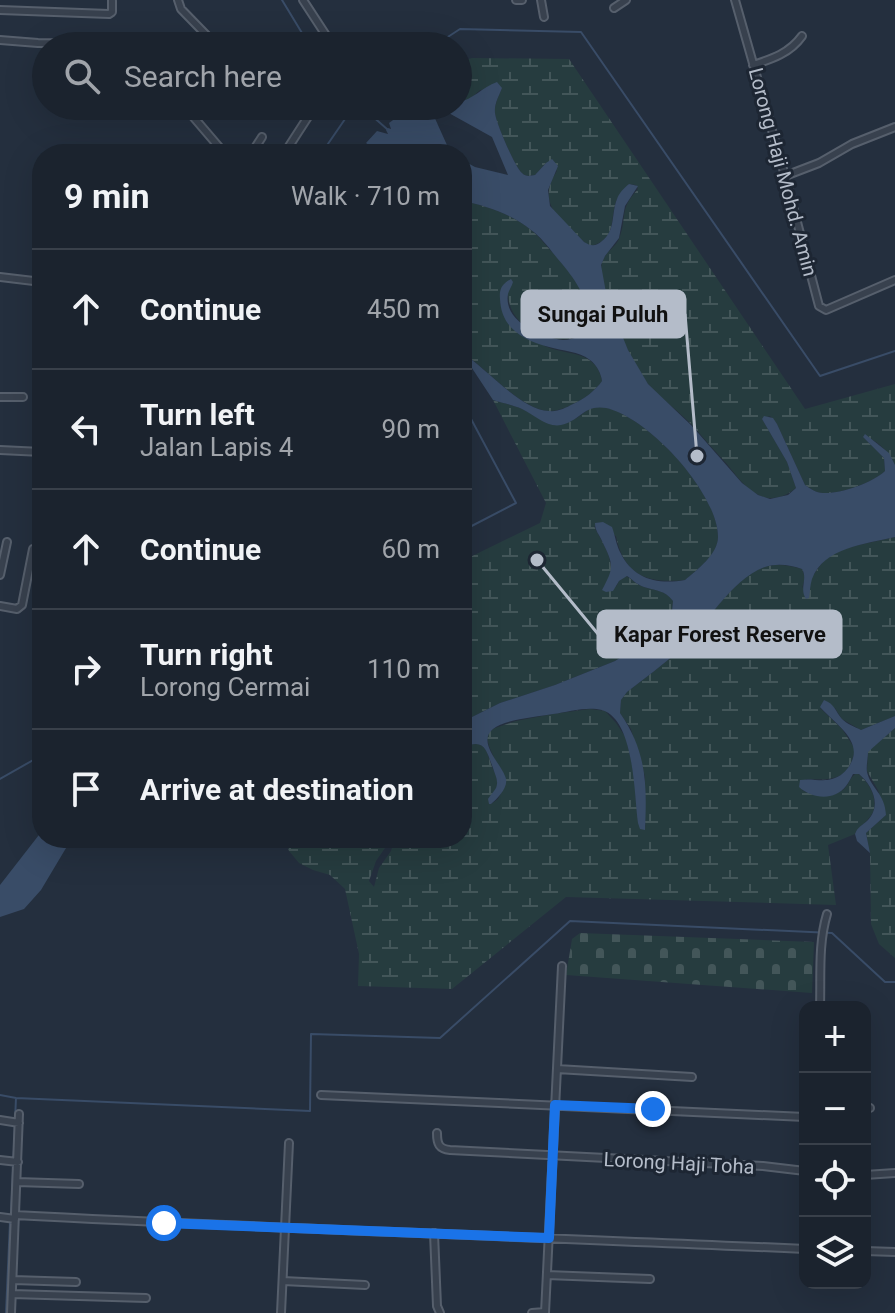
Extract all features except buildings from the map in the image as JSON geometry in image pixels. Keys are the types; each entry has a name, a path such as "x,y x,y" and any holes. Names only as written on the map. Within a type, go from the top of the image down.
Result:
{"street":[{"path":"178,0 181,9 203,32"},
{"path":"303,0 324,32"},
{"path":"541,0 544,17"},
{"path":"614,8 626,0"},
{"name":"Lorong Haji Mohd. Amin","path":"735,0 819,306 826,310 895,280"},
{"path":"0,10 109,14 112,12 112,1"},
{"path":"753,65 791,49 802,36"},
{"path":"0,40 32,43"},
{"path":"196,120 216,144"},
{"path":"290,144 306,120"},
{"path":"785,176 895,127"},
{"path":"257,144 262,137"},
{"path":"0,277 32,281"},
{"path":"0,397 23,397"},
{"path":"0,450 32,452"},
{"path":"0,575 7,542"},
{"path":"0,606 17,609 22,605 32,554"},
{"path":"820,1001 821,943 827,914"},
{"path":"532,1313 545,1313 562,966"},
{"path":"557,1069 692,1077"},
{"path":"321,1095 799,1117"},
{"path":"11,1313 17,1182 14,1162 19,1114"},
{"path":"0,1120 16,1122"},
{"name":"Lorong Haji Toha","path":"437,1133 437,1142 443,1150 799,1170"},
{"path":"281,1313 289,1143"},
{"path":"0,1160 14,1162"},
{"path":"871,1175 895,1173"},
{"path":"17,1182 79,1184"},
{"path":"2,1217 799,1249"},
{"path":"434,1233 437,1306 440,1313"},
{"path":"871,1251 895,1252"},
{"path":"547,1275 650,1279"},
{"path":"13,1280 76,1282"},
{"path":"283,1281 365,1285"},
{"path":"12,1294 146,1298"}],"green space":[{"path":"472,58 569,59 805,409 895,384 895,465 882,447 863,437 884,458 885,471 847,490 816,492 805,485 777,424 770,416 762,419 787,462 796,488 782,496 767,498 744,484 695,428 650,386 626,345 610,308 602,263 619,239 626,208 638,189 636,185 629,184 618,197 609,234 590,246 560,219 550,202 551,183 557,171 546,163 535,175 527,176 515,162 495,113 502,88 480,90 472,97"},
{"path":"472,203 498,211 534,232 575,281 585,302 586,324 581,336 570,339 546,337 524,325 516,317 508,295 500,304 547,347 588,359 599,371 602,381 581,400 558,410 538,409 515,396 472,360"},
{"path":"493,400 555,422 573,420 589,409 607,408 642,426 678,460 707,500 715,520 717,544 711,556 685,580 659,580 631,568 616,536 594,526 609,557 610,577 616,587 626,576 641,586 667,595 673,601 672,611 632,650 615,661 500,703 472,717 472,556 540,523 546,503"},
{"path":"895,537 895,716 861,730 842,719 835,708 820,708 842,729 855,749 849,767 839,776 806,779 802,790 818,795 835,794 845,788 857,773 867,782 874,801 872,813 855,834 828,845 836,905 566,897 452,989 358,986 359,954 345,889 330,875 299,863 288,848 385,848 369,881 374,887 379,868 392,848 472,848 472,744 480,745 486,750 496,776 497,788 491,804 498,799 505,786 502,770 489,746 489,732 516,721 590,709 605,711 626,738 635,778 636,802 646,828 645,776 631,729 620,713 621,700 681,649 741,581 765,567 789,566 802,569 805,578 802,588 827,558 850,547"},
{"path":"895,728 895,958 879,944 871,924 870,853 866,833 886,815 878,790 867,771 868,751"},
{"path":"580,933 814,942 812,993 566,975 572,939"}],"water":[{"path":"497,82 502,88 495,106 496,118 522,173 535,175 552,159 558,166 548,190 550,206 584,242 595,245 606,237 619,195 629,184 638,186 625,206 619,238 601,265 607,298 628,350 648,384 692,426 742,483 758,495 770,499 788,495 796,488 787,462 762,419 764,416 773,418 805,485 816,492 847,490 885,471 884,458 863,437 865,434 889,453 895,465 895,537 836,553 818,568 812,579 809,598 806,599 802,569 774,565 753,573 730,592 681,649 621,700 620,713 636,741 643,769 645,830 640,829 638,823 627,743 613,717 602,710 584,709 522,719 493,729 487,741 506,782 502,793 491,804 488,799 496,788 497,780 484,747 472,745 472,717 500,703 615,661 632,650 672,611 673,601 667,595 641,586 627,576 619,581 613,591 602,590 611,566 595,523 603,522 612,527 625,561 639,574 665,582 685,580 690,576 711,555 718,537 715,519 694,479 660,441 641,426 623,414 599,407 561,425 546,423 522,409 493,400 472,368 472,360 515,396 538,409 552,411 585,397 602,381 597,367 586,357 531,341 515,331 504,318 500,292 511,279 508,304 511,312 535,332 563,340 579,337 586,325 587,315 586,304 577,284 538,236 507,215 472,204 472,165 508,175 492,137 461,120 472,120 472,96"},
{"path":"393,120 436,120 446,144 366,143 377,131 388,134 386,130 391,129 389,123"},
{"path":"824,700 844,721 861,730 895,716 895,728 868,752 867,772 883,801 886,815 866,833 870,853 857,841 855,834 872,814 875,802 871,789 859,774 853,774 841,791 830,796 817,796 799,787 800,780 838,777 847,769 854,755 850,739 820,707"},
{"path":"32,844 32,848 66,848 41,890 24,909 0,917 0,885"}],"waterway":[{"path":"282,0 301,32"},
{"path":"455,32 460,29 581,32 820,376 895,351"},
{"path":"328,144 344,120"},
{"path":"377,120 387,129"},
{"path":"472,421 516,503 472,526"},
{"path":"0,779 32,761"},
{"path":"0,1095 310,1111 311,1034 440,1038 570,921 832,933 885,982 895,982"},
{"path":"15,1120 16,1098"},
{"path":"11,1216 15,1126"},
{"path":"6,1313 10,1222"}],"place":[{"name":"Sungai Puluh","path":"697,456"},
{"name":"Kapar Forest Reserve","path":"537,560"}],"route":[{"path":"164,1223 549,1238 555,1105 653,1109"}]}
